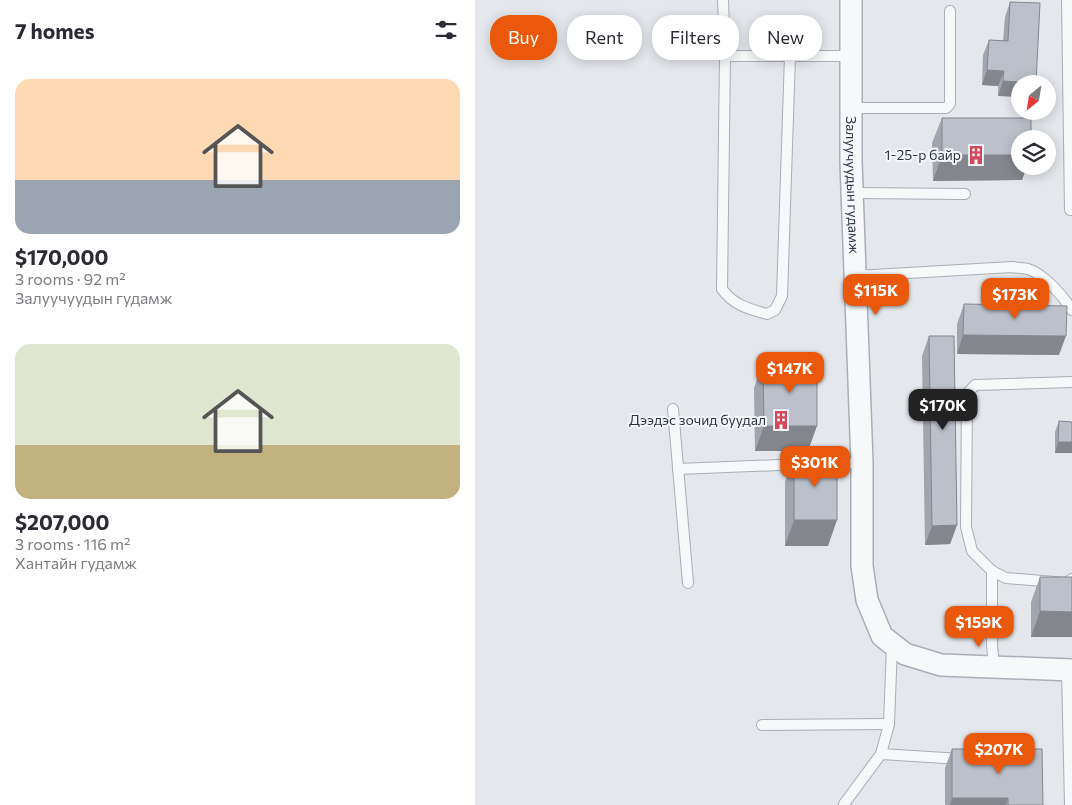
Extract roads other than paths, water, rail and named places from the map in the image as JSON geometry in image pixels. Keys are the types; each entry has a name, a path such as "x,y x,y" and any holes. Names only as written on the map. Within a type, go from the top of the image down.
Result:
{"street":[{"name":"Залуучуудын гудамж","path":"851,0 850,108 862,462 862,566 867,600 887,640"},
{"path":"887,640 905,654 941,665 1069,670"}],"lane":[{"path":"723,0 724,15"},
{"path":"1067,0 1070,210 1072,210"},
{"path":"850,108 946,108 950,104 950,11"},
{"path":"822,56 851,56"},
{"path":"725,60 722,289 728,298 743,307 767,314 775,310 782,296 790,60"},
{"path":"853,193 965,194"},
{"path":"856,276 1012,267 1029,269 1063,296 1072,310"},
{"path":"1072,382 975,386 967,394 966,527 972,551 993,571 1005,578 1066,583 1072,580"},
{"path":"673,409 688,583"},
{"path":"678,469 862,462"},
{"path":"993,571 992,645 994,667"},
{"path":"844,804 881,754 889,724 887,640"},
{"path":"1069,670 1070,805"},
{"path":"762,725 889,724"},
{"path":"881,754 973,759"}],"place":[{"name":"1-25-р байр","path":"976,155"},
{"name":"Дээдэс зочид буудал","path":"781,420"}]}
